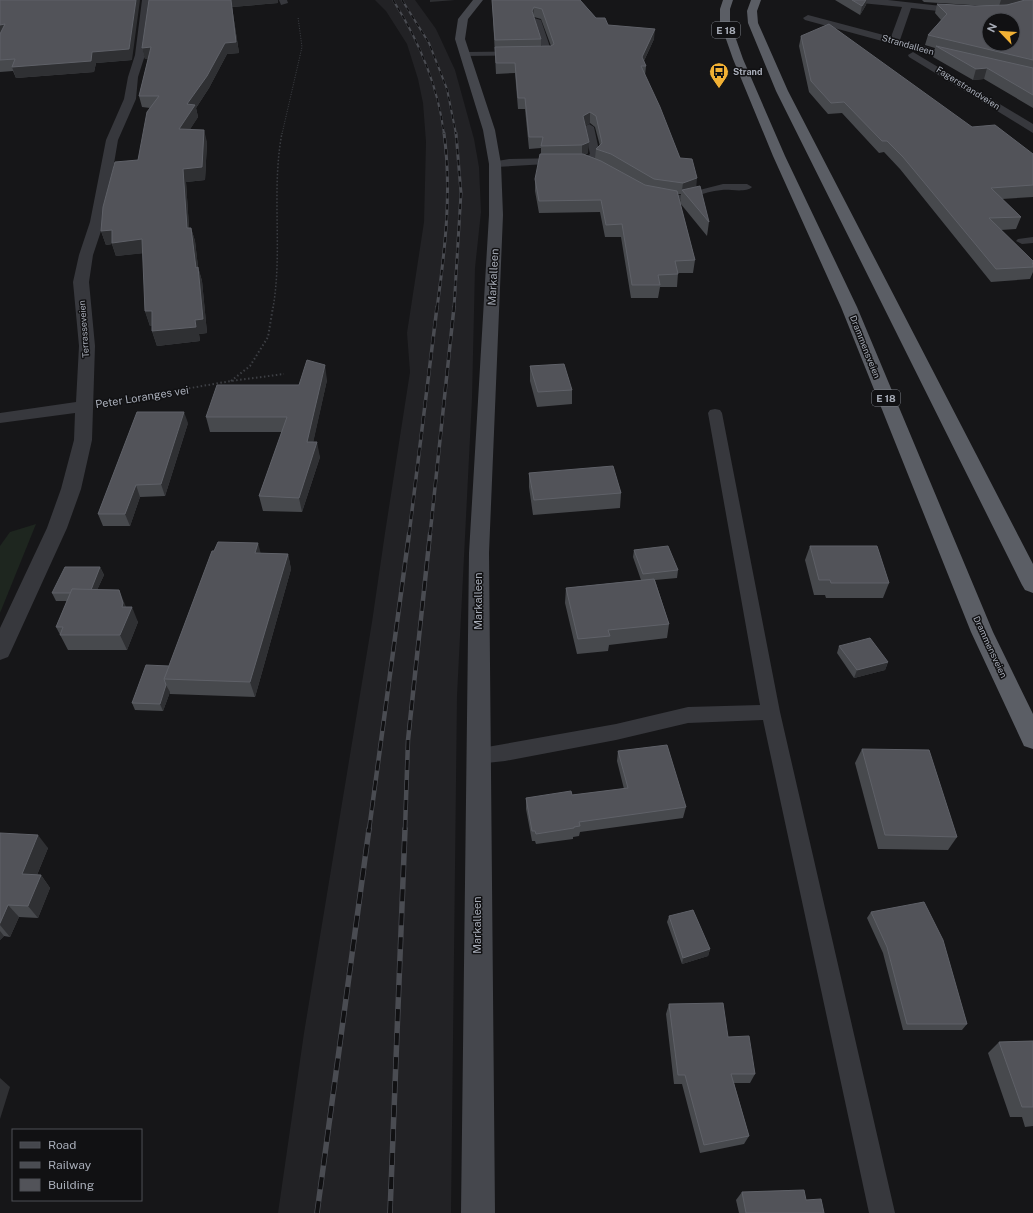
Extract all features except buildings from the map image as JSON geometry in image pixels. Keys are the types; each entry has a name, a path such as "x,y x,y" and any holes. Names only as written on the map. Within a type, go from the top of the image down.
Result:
{"highway":[{"name":"Drammensveien","path":"728,0 724,15 726,30 747,81 779,156 849,307 982,632 1033,739"},
{"name":"E 18","path":"756,0 752,11 753,23 782,91 1033,585"}],"main road":[{"name":"Markalleen","path":"478,0 466,14 461,25 460,38 481,103 495,164 496,223 479,553 477,756 478,1213"}],"street":[{"name":"Terrasseveien","path":"0,651 46,554 71,489 83,440 87,346 81,282 86,255 97,222 106,174 106,161 112,140 130,99 133,77 140,55 147,0"},
{"path":"861,0 907,6 974,11"},
{"path":"895,41 907,6"},
{"name":"Strandalleen","path":"808,18 972,62"},
{"name":"Fagerstrandveien","path":"895,41 910,53 1033,128"},
{"name":"Peter Loranges vei","path":"0,418 84,406"}],"lane":[{"path":"464,54 548,53 537,20"},
{"path":"577,161 595,155 589,127"},
{"path":"495,164 509,162 577,161 598,167"},
{"path":"649,194 673,199 683,199 716,188 747,187"},
{"path":"715,413 771,712 882,1213"},
{"path":"477,756 505,753 609,733 688,715 771,712"}],"path":[{"path":"231,381 250,366 268,337 275,296 278,254 276,202 279,151 292,85 299,63 302,46 297,14"},
{"name":"Peter Loranges vei","path":"84,406 231,381 284,374"}],"shaded area":[{"path":"375,0 415,0 436,29 455,70 474,139 479,167 481,212 475,268 472,398 457,696 451,1213 278,1213 304,1033 372,622 410,372 407,333 424,222 426,142 423,103 418,79 407,44 386,11"},
{"path":"36,524 0,613 0,546 10,532"}],"railway":[{"path":"393,0 411,31 426,64 437,99 444,134"},
{"path":"402,0 429,43 447,89 456,134"},
{"path":"437,308 445,243 447,199 444,133"},
{"path":"454,308 461,193 456,133"},
{"path":"409,535 437,307"},
{"path":"430,535 454,307"},
{"path":"369,830 409,534"},
{"path":"405,830 408,740 430,534"},
{"path":"317,1213 369,829"},
{"path":"390,1213 405,829"}],"place":[{"name":"Strand","path":"719,89"}]}
